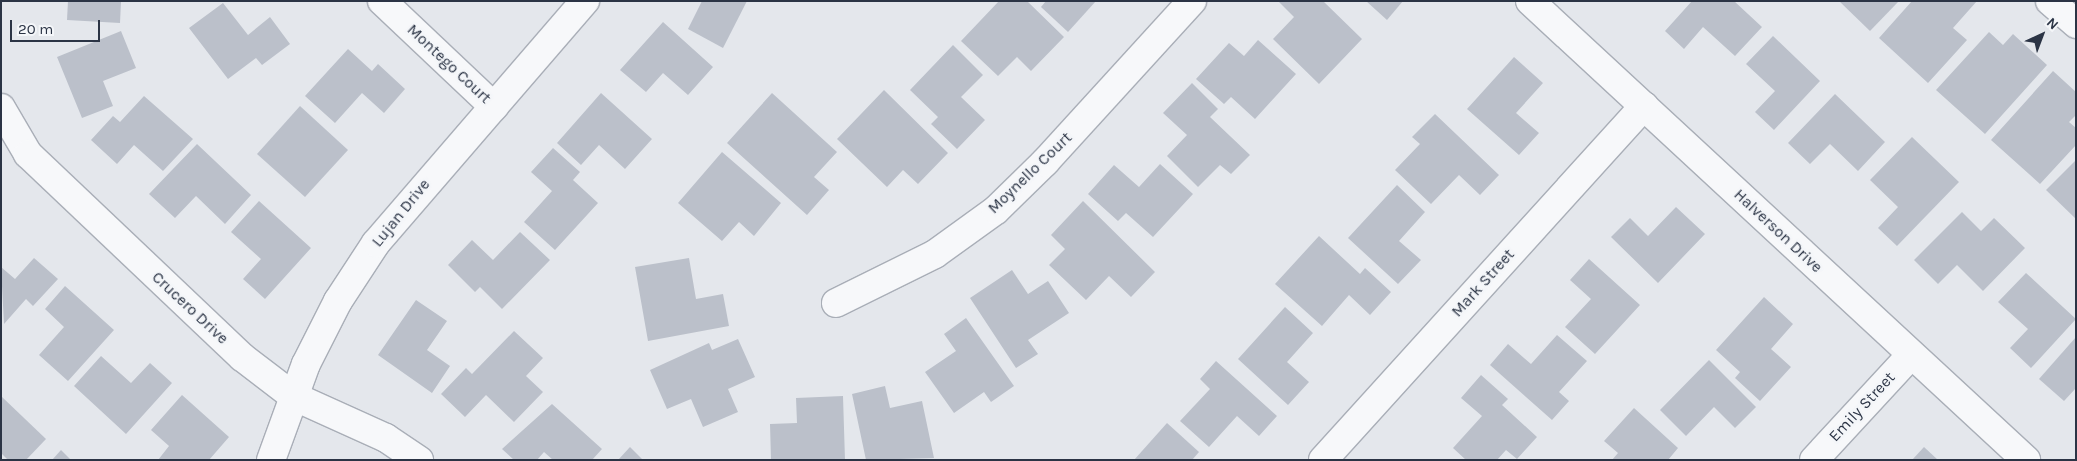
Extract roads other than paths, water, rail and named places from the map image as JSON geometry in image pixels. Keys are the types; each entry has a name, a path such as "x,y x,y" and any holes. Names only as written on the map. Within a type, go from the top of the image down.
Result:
{"street":[{"name":"Montego Court","path":"382,1 494,107"},
{"name":"Lujan Drive","path":"271,460 293,396 338,301 376,243 585,1"},
{"name":"Moynello Court","path":"836,303 936,254 996,210 1045,162 1192,1"},
{"name":"Halverson Drive","path":"1530,1 2026,460"},
{"path":"2050,1 2076,24"},
{"name":"Mark Street","path":"1323,460 1644,106"},
{"name":"Crucero Drive","path":"1,108 28,154 242,357 293,396 386,438 419,460"},
{"name":"Emily Street","path":"1814,460 1911,355"}]}
